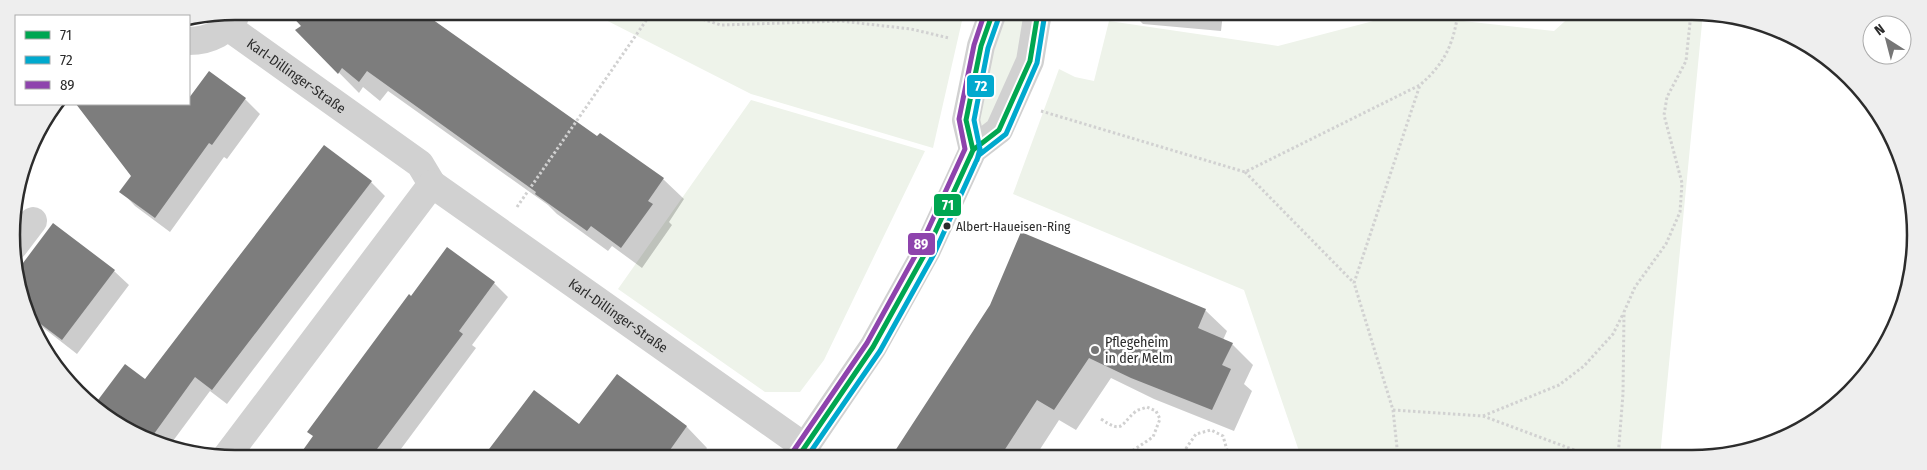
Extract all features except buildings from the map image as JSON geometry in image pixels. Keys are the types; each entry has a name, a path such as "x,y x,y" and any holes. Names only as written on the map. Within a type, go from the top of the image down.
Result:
{"street":[{"name":"Karl-Dillinger-Straße","path":"190,41 202,41 216,36 231,20"},
{"name":"Karl-Dillinger-Straße","path":"233,20 420,164 432,184 799,450"},
{"path":"973,150 966,120 981,46 991,20"},
{"path":"803,450 874,347 927,250 973,150 999,130 1030,61 1037,20"},
{"path":"231,450 432,184"},
{"path":"20,238 33,221"}],"path":[{"path":"500,232 646,20"},
{"path":"705,20 721,25 841,21 911,29 953,39"},
{"path":"1245,172 1420,85 1436,71 1454,38 1457,20"},
{"path":"1483,416 1559,385 1584,366 1612,334 1635,287 1666,244 1680,212 1682,182 1664,115 1667,98 1686,61 1690,20"},
{"path":"1354,283 1420,85"},
{"path":"1037,110 1245,172 1354,283 1393,410 1397,450"},
{"path":"1619,450 1623,394 1624,312"},
{"path":"1101,419 1111,426 1120,427 1126,424 1136,411 1147,407 1156,411 1160,419 1152,437 1133,450"},
{"path":"1393,410 1483,416 1574,450"},
{"path":"1185,450 1196,434 1211,430 1223,436 1227,450"}],"shaded area":[{"path":"606,20 962,20 933,148 751,94"},
{"path":"992,20 1037,20 1030,61 973,150"},
{"path":"1377,20 1454,20 1554,31 1566,20 1702,20 1661,450 1299,450 1244,290 1013,194 1059,69 1075,77 1094,81 1109,21 1278,46"},
{"path":"751,100 925,151 824,360 800,392 765,392 618,289"}],"transit line":[{"name":"89","path":"794,450 867,343 920,247 965,149 959,119 974,45 982,20"},
{"name":"71","path":"970,157 973,150 966,120 981,46 990,20"},
{"name":"72","path":"977,160 980,149 974,120 988,48 998,20"},
{"name":"71","path":"803,450 873,347 927,250 973,150 999,130 1030,61 1037,20"},
{"name":"72","path":"812,450 880,351 934,254 979,155 1006,134 1037,63 1044,20"}],"place":[{"name":"Albert-Haueisen-Ring","path":"947,226"},
{"name":"Pflegeheim in der Melm","path":"1095,350"}]}
